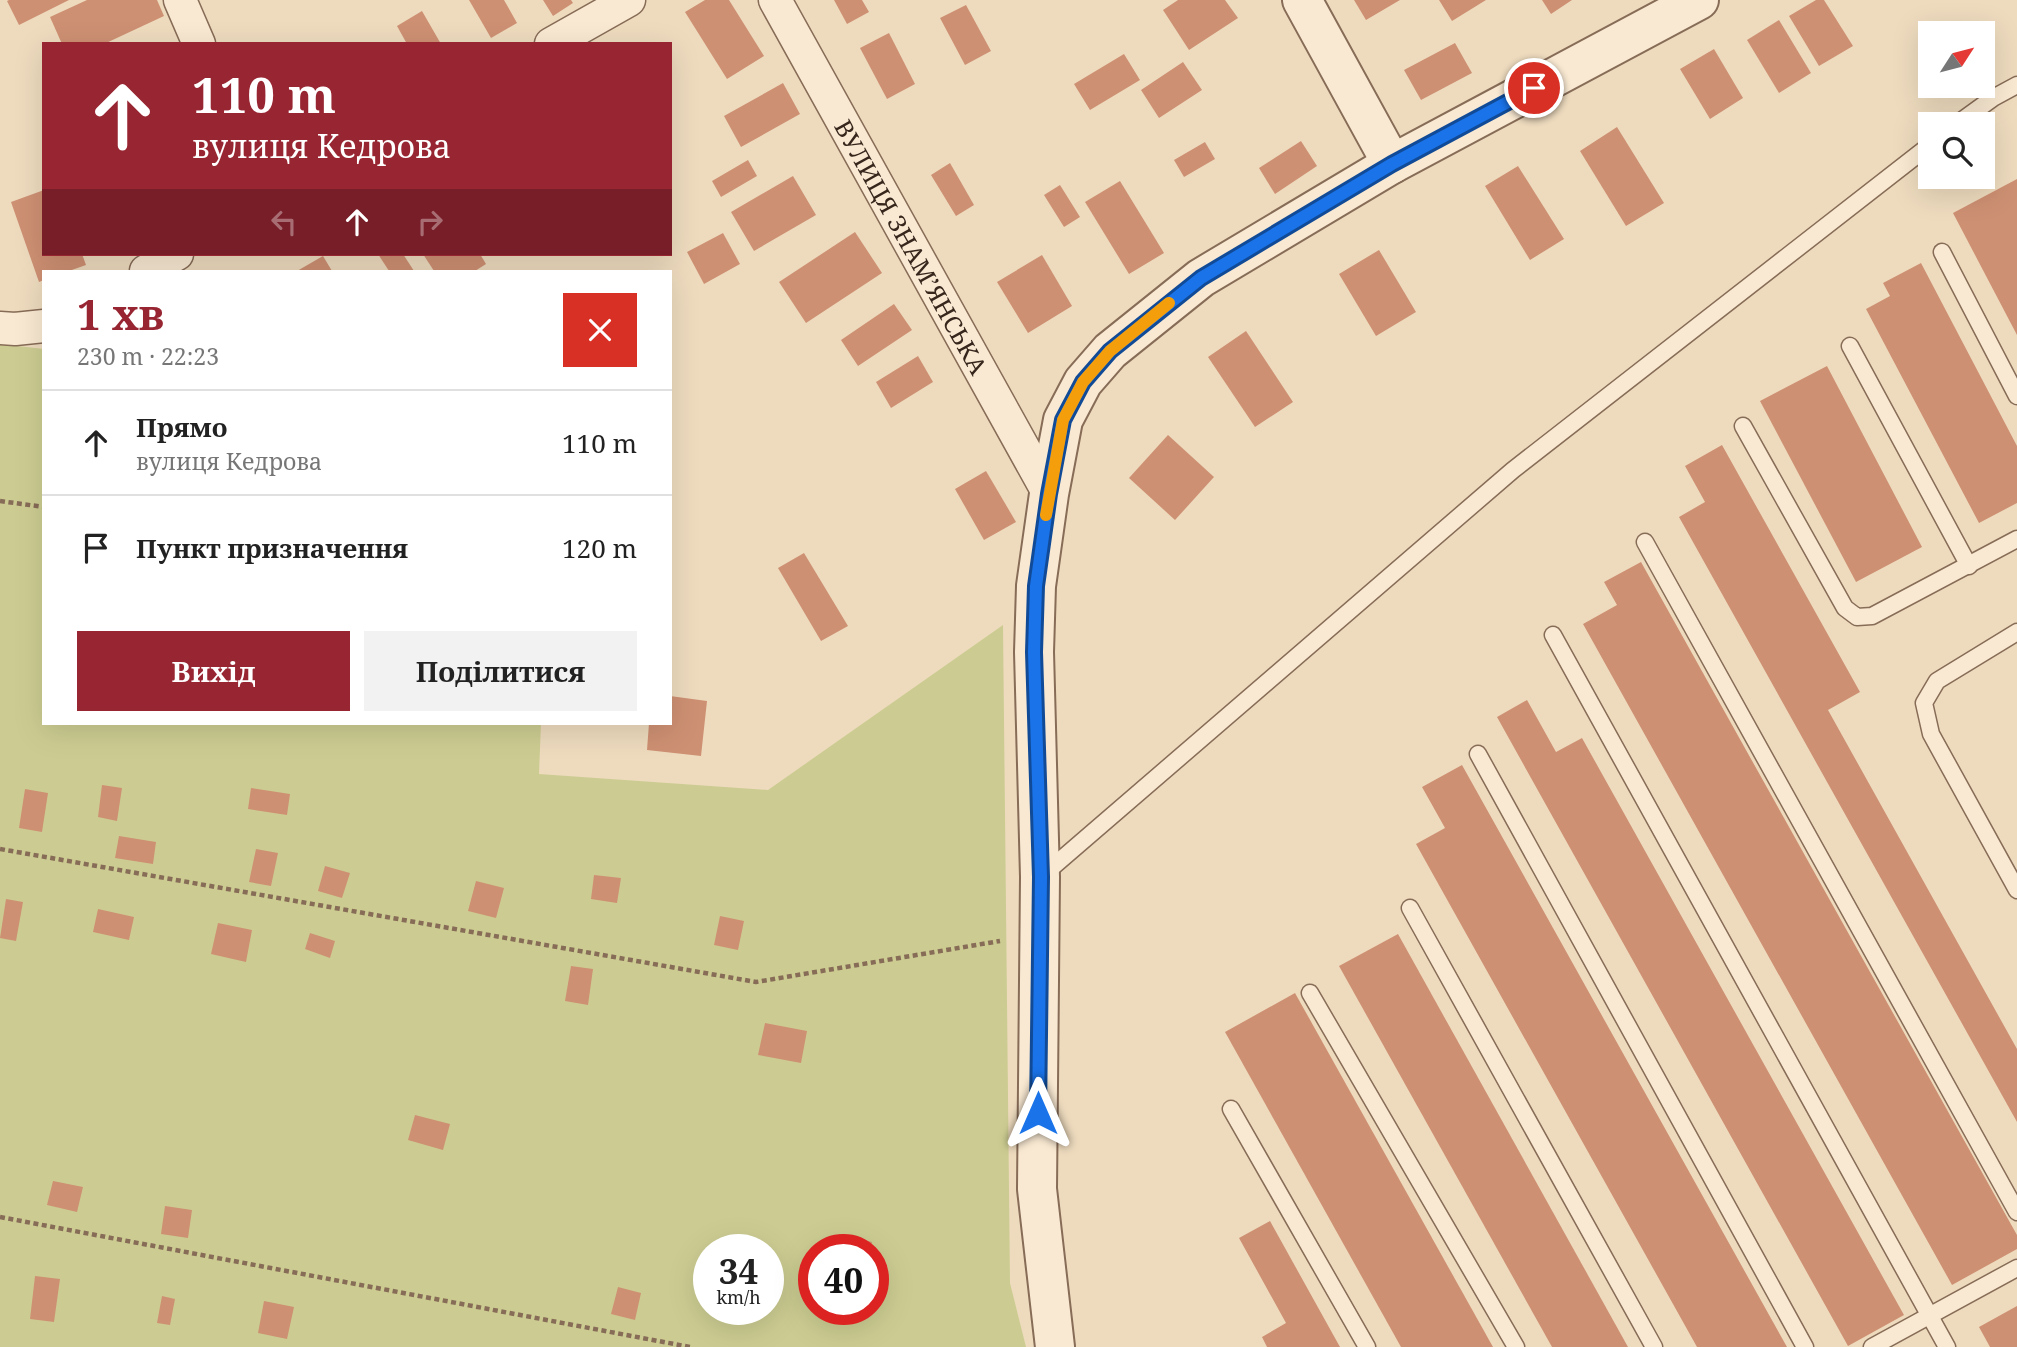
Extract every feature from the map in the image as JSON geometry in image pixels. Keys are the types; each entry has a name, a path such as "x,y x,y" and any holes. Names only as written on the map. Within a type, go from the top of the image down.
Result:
{"street":[{"path":"180,0 198,42"},
{"path":"555,42 629,0"},
{"name":"ВУЛИЦЯ ЗНАМ’ЯНСЬКА","path":"775,0 1049,494"},
{"path":"1302,0 1392,164"},
{"path":"1055,1347 1037,1189 1041,877 1034,652 1036,586 1063,420 1083,382 1110,351 1201,278 1392,164 1699,0"},
{"path":"148,270 173,256"},
{"path":"0,328 42,326"}],"lane":[{"path":"1974,112 2017,85"},
{"path":"1041,877 1513,470 1918,154"},
{"path":"1942,252 2017,396"},
{"path":"1850,346 1969,566"},
{"path":"1743,426 1845,608 1857,617 1872,616 2017,539"},
{"path":"1644,542 2017,1212"},
{"path":"2017,632 1937,681 1924,704 1931,734 2017,890"},
{"path":"1553,635 1947,1347"},
{"path":"1478,754 1805,1347"},
{"path":"1410,908 1654,1347"},
{"path":"1310,993 1516,1347"},
{"path":"1231,1109 1367,1347"},
{"path":"1871,1347 2017,1268"}],"path":[{"path":"0,501 42,507"},
{"path":"0,849 756,982 1039,934"},
{"path":"0,1217 690,1347"}],"green space":[{"path":"0,344 42,349 42,725 541,725 539,774 768,790 1003,625 1010,1283 1026,1347 0,1347"}],"building":[{"path":"69,0 19,25 7,1"},
{"path":"87,0 157,0 164,16 108,42 61,42 50,17"},
{"path":"469,0 504,0 517,23 491,38"},
{"path":"543,0 571,0 573,3 553,16"},
{"path":"705,0 729,0 764,56 727,79 685,12"},
{"path":"834,0 862,0 869,12 847,24"},
{"path":"1178,0 1225,0 1238,18 1189,50 1163,10"},
{"path":"1354,0 1400,0 1366,20"},
{"path":"1439,0 1486,0 1452,21"},
{"path":"1542,0 1572,0 1551,14"},
{"path":"1816,0 1824,0 1853,46 1819,66 1789,16"},
{"path":"966,5 991,51 965,65 940,18"},
{"path":"422,11 440,42 406,42 397,26"},
{"path":"1779,20 1811,73 1779,93 1747,40"},
{"path":"889,33 915,84 887,99 860,48"},
{"path":"1455,43 1472,73 1421,100 1404,70"},
{"path":"1714,49 1743,98 1710,119 1680,69"},
{"path":"1124,54 1140,80 1090,110 1074,84"},
{"path":"1183,62 1202,90 1159,118 1141,90"},
{"path":"783,83 800,114 741,147 724,116"},
{"path":"1617,127 1664,203 1626,226 1580,151"},
{"path":"1301,141 1317,166 1275,194 1259,168"},
{"path":"1205,142 1215,159 1184,177 1174,160"},
{"path":"748,160 757,176 721,197 712,181"},
{"path":"950,163 974,205 956,216 931,175"},
{"path":"1518,166 1564,239 1530,260 1485,186"},
{"path":"793,176 816,215 754,251 731,212"},
{"path":"2017,179 2017,335 1953,213"},
{"path":"1120,181 1164,253 1129,274 1085,202"},
{"path":"1060,185 1080,217 1064,227 1044,195"},
{"path":"42,191 42,256 83,256 86,265 72,270 42,270 42,281 39,282 11,202"},
{"path":"855,232 882,273 806,323 779,282"},
{"path":"723,233 740,264 704,284 687,252"},
{"path":"1379,250 1416,312 1376,336 1339,274"},
{"path":"1042,255 1072,306 1028,333 997,282"},
{"path":"323,256 331,270 299,270"},
{"path":"379,256 404,256 413,270 388,270"},
{"path":"424,256 481,256 486,264 477,270 433,270"},
{"path":"1921,263 2017,446 2017,503 1979,523 1866,309 1890,296 1883,283"},
{"path":"894,304 912,330 858,366 841,340"},
{"path":"1246,331 1293,402 1255,427 1208,357"},
{"path":"918,356 933,382 891,408 876,382"},
{"path":"1827,366 1922,547 1856,582 1760,401"},
{"path":"1168,435 1214,477 1175,520 1129,478"},
{"path":"1722,445 1860,692 1828,710 2017,1049 2017,1122 1679,517 1705,502 1685,466"},
{"path":"986,471 1016,522 984,540 955,489"},
{"path":"804,553 848,626 821,641 778,568"},
{"path":"1641,562 2017,1235 2017,1249 1952,1285 1583,624 1617,605 1604,582"},
{"path":"672,696 707,701 701,756 647,750 649,725 672,725"},
{"path":"1527,700 1556,752 1582,738 1904,1315 1848,1346 1497,717"},
{"path":"1462,765 1787,1347 1697,1347 1416,844 1445,828 1422,787"},
{"path":"102,785 122,788 117,821 98,817"},
{"path":"251,788 290,794 287,815 248,809"},
{"path":"25,789 48,793 42,832 19,828"},
{"path":"119,836 156,842 153,864 115,858"},
{"path":"256,849 278,853 271,886 249,882"},
{"path":"325,866 350,873 342,898 318,891"},
{"path":"594,875 621,878 617,903 591,899"},
{"path":"476,881 504,888 496,918 468,911"},
{"path":"6,899 23,902 16,941 0,938"},
{"path":"98,909 134,917 129,940 93,932"},
{"path":"720,916 744,921 738,950 714,945"},
{"path":"218,923 252,930 246,962 211,954"},
{"path":"310,933 335,941 330,958 305,949"},
{"path":"1398,934 1628,1347 1552,1347 1339,966"},
{"path":"571,966 593,969 588,1005 565,1001"},
{"path":"1295,993 1493,1347 1401,1347 1225,1032"},
{"path":"765,1023 807,1031 801,1063 758,1055"},
{"path":"415,1115 450,1124 443,1150 408,1140"},
{"path":"53,1181 83,1187 77,1212 47,1205"},
{"path":"165,1206 192,1210 188,1238 161,1234"},
{"path":"1270,1221 1340,1347 1267,1347 1262,1337 1286,1323 1239,1238"},
{"path":"35,1276 60,1279 54,1322 30,1319"},
{"path":"618,1287 641,1293 635,1320 611,1314"},
{"path":"162,1296 175,1299 170,1325 157,1323"},
{"path":"264,1301 294,1307 287,1339 258,1333"},
{"path":"2017,1306 2017,1347 1990,1347 1979,1327"}],"slow traffic":[{"path":"1046,515 1063,420 1083,382 1110,351 1169,303"}],"route":[{"path":"1038,1113 1041,877 1034,652 1036,586 1063,420 1083,382 1110,351 1201,278 1392,164 1534,88"}]}
